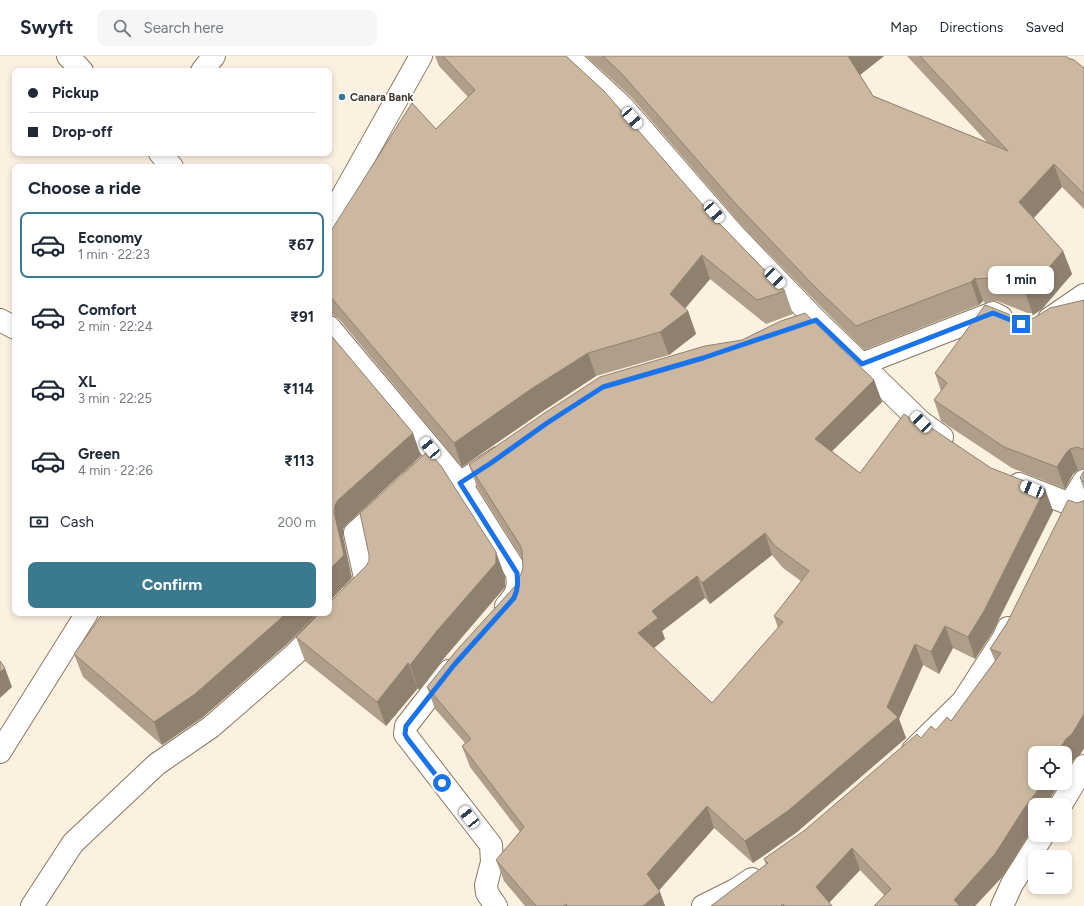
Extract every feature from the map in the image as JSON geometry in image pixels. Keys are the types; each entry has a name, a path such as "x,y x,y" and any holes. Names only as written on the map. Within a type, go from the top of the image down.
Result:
{"street":[{"path":"68,56 79,68"},
{"path":"204,68 214,56"},
{"path":"332,215 421,56"},
{"path":"568,56 622,106 734,235 816,320 921,422 960,449"},
{"path":"163,156 169,164"},
{"path":"862,364 993,313 1028,326 1084,295"},
{"path":"0,320 12,326"},
{"path":"794,328 816,320"},
{"path":"332,332 460,483 517,573 518,590 494,620"},
{"path":"460,483 516,445"},
{"path":"32,906 73,843 157,764 211,727 296,653 366,582 355,533 438,458"},
{"path":"1000,475 1072,511 1084,481"},
{"path":"899,761 963,701 1003,638 1017,610"},
{"path":"0,752 85,616"},
{"path":"464,654 406,726 405,734 491,845 492,862 486,885 487,893 496,906"},
{"path":"1065,798 1084,766"},
{"path":"1002,906 1012,884 1039,842"},
{"path":"703,906 737,889 768,867"}],"building":[{"path":"443,56 566,56 604,91 716,220 785,291 757,300 702,255 670,294 688,311 660,332 588,353 531,389 454,443 332,299 332,229 412,103 436,129 475,90"},
{"path":"603,56 848,56 873,96 1008,151 920,56 1066,56 1084,68 1084,194 1054,164 1019,202 1063,251 1034,285 1025,292 989,278 975,278 971,282 856,326 816,288 735,203 622,74"},
{"path":"1084,300 1084,450 1077,447 1070,449 1057,467 1004,447 934,400 947,383 935,373 985,305 1011,315 1010,316 1028,320 1050,308"},
{"path":"805,313 874,380 815,439 860,473 904,414 916,422 918,419 991,468 1045,489 984,611 968,637 945,626 931,652 915,644 887,707 898,717 789,810 745,841 707,806 647,874 660,892 643,906 567,906 566,904 563,906 536,906 496,860 524,827 462,746 471,739 427,687 456,651 516,585 523,568 522,551 520,545 469,465 600,377 705,346 742,340 781,321","holes":["765,533 775,546 809,571 774,616 783,622 712,703 638,633 658,618 652,611 697,576 702,583"]},
{"path":"332,337 413,433 338,500 335,505 334,512 344,555 332,567"},
{"path":"428,451 441,466 496,552 496,563 436,632 410,665 408,663 377,702 296,637 317,616 332,616 332,600 366,566 369,561 360,513"},
{"path":"1084,471 1084,482 1080,478"},
{"path":"1068,500 1077,503 1084,500 1084,714 1072,734 1066,739 1062,746 1028,746 1028,790 1038,790 1032,798 1028,798 1028,803 995,854 954,900 960,906 874,906 891,889 852,848 816,887 832,906 784,906 783,904 781,906 711,906 768,863 764,859 805,830 917,734 921,738 931,726 936,730 947,717 951,721 1001,653 990,649 1007,623"},
{"path":"101,616 283,616 195,694 154,722 74,654"},
{"path":"0,661 5,668 0,672"}],"place":[{"name":"Canara Bank","path":"342,97"}],"route":[{"path":"442,783 407,738 405,734 406,726 454,665 514,598 518,590 517,573 460,483 547,423 603,387 703,358 816,320 862,364 993,313 1021,324"}]}
